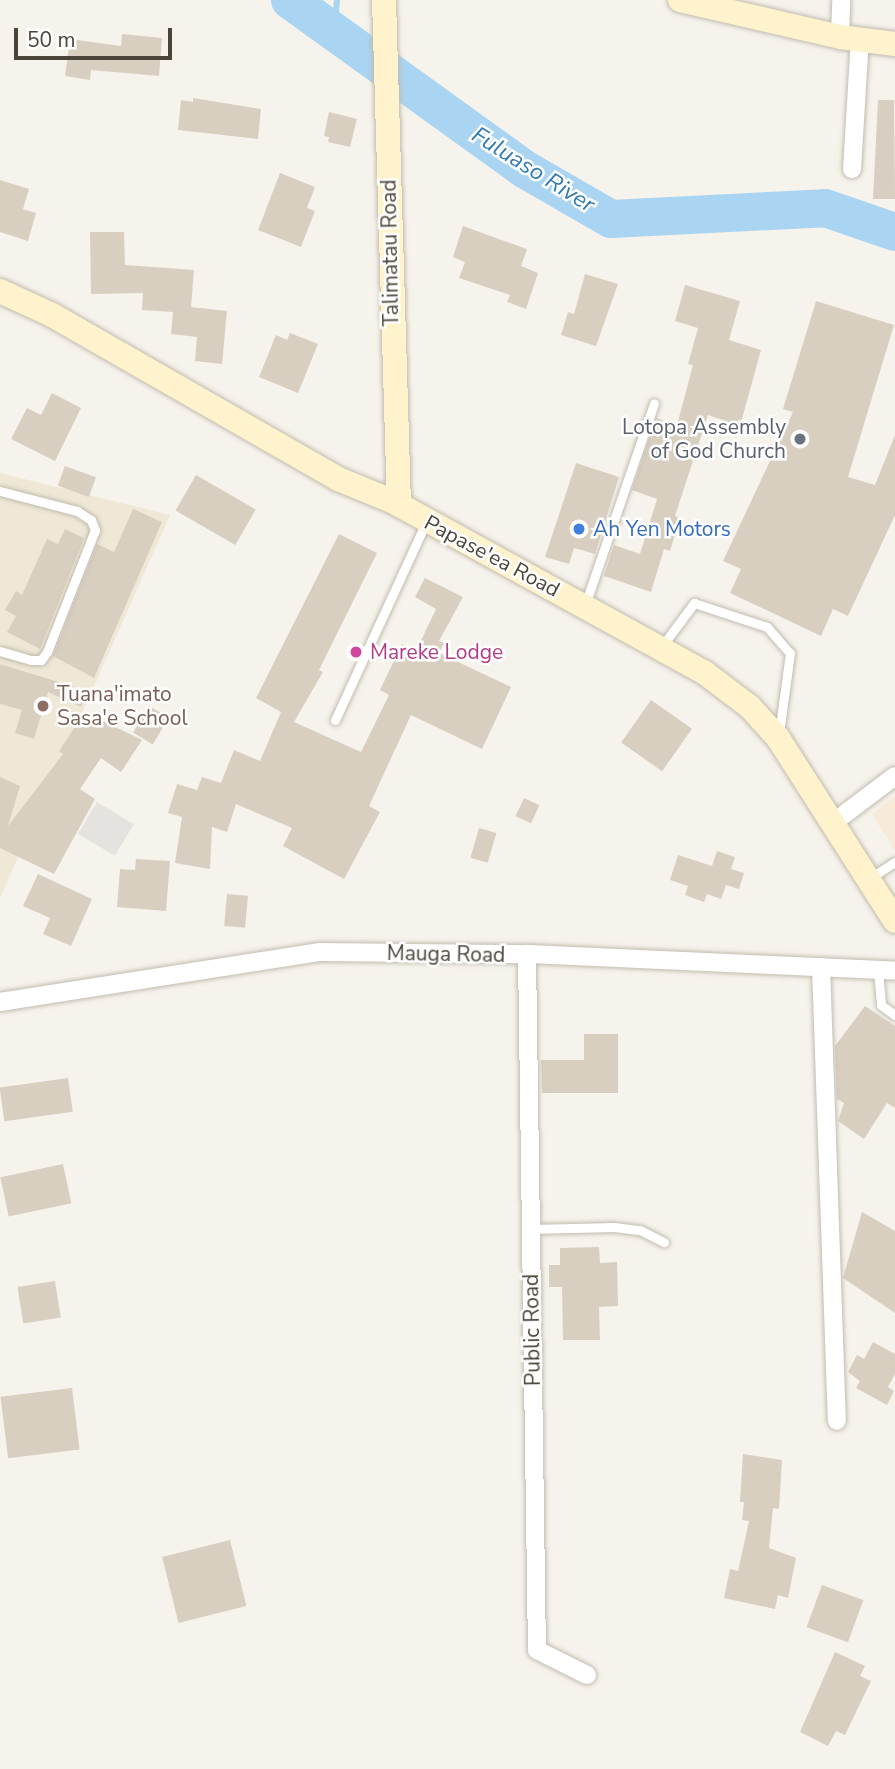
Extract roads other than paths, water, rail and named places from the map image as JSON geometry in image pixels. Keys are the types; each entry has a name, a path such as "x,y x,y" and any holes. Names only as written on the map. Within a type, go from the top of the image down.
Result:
{"main road":[{"path":"680,0 850,38 895,44"},
{"name":"Talimatau Road","path":"384,4 399,505"},
{"name":"Papase'ea Road","path":"3,298 338,480 399,505 585,606 661,648 750,706 778,738 895,921"}],"street":[{"path":"841,0 850,38 852,169"},
{"path":"834,822 895,776"},
{"name":"Mauga Road","path":"0,1002 320,952 527,954 887,971"},
{"name":"Public Road","path":"527,954 537,1650 587,1675"},
{"path":"821,967 837,1421"}],"lane":[{"path":"585,606 654,403"},
{"path":"0,491 77,511 91,520 94,530 47,652 41,660 31,660 0,651"},
{"path":"335,720 426,520"},
{"path":"661,648 694,603 767,627 790,653 778,738"},
{"path":"870,878 895,862"},
{"path":"887,971 881,1005 895,1015"},
{"path":"531,1229 614,1227 639,1230 664,1242"}],"waterway":[{"name":"Fuluaso River","path":"290,0 526,170 611,219 825,208 895,232"},
{"path":"334,34 337,0"}],"place":[{"name":"Lotopa Assembly of God Church","path":"800,439"},
{"name":"Ah Yen Motors","path":"579,529"},
{"name":"Mareke Lodge","path":"356,652"},
{"name":"Tuana'imato Sasa'e School","path":"43,706"}]}
